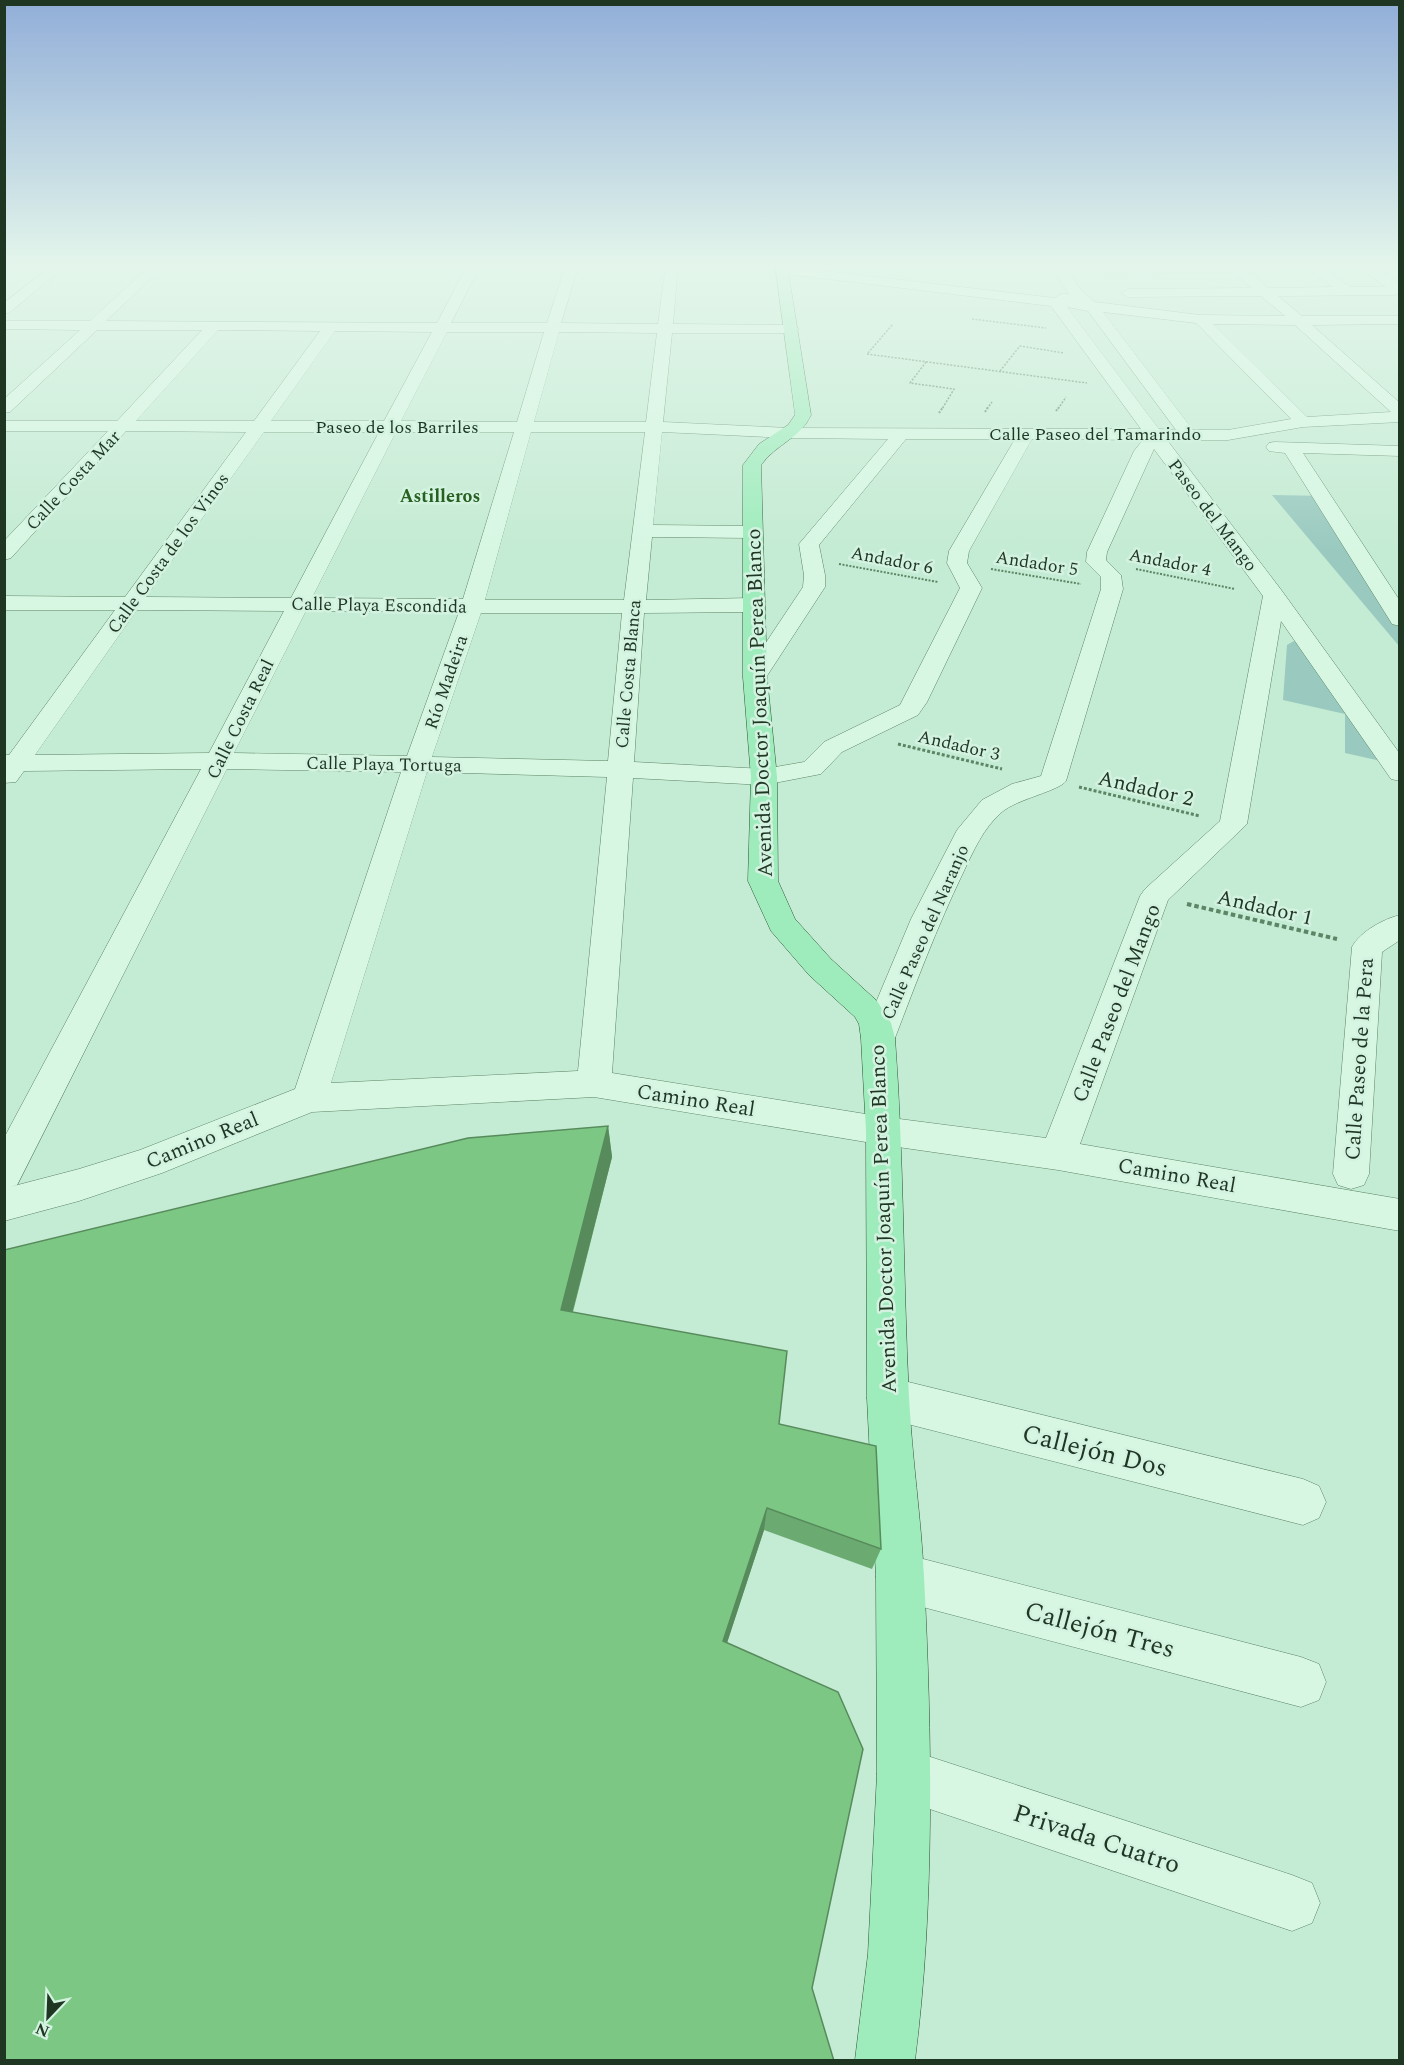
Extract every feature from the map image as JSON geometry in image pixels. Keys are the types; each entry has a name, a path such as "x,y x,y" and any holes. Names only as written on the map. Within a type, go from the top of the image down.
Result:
{"main road":[{"name":"Avenida Doctor Joaquín Perea Blanco","path":"796,360 803,415 800,424 760,453 752,465 755,677 764,777 763,881 782,924 800,946 866,1009 876,1023 878,1038 884,1131 888,1398 900,1577 903,1773 897,1954 885,2061"}],"street":[{"path":"4,408 57,360"},
{"name":"Calle Costa Mar","path":"4,554 182,360"},
{"name":"Calle Costa de los Vinos","path":"8,769 131,604 307,360"},
{"name":"Calle Costa Real","path":"4,1174 220,761 297,603 425,360"},
{"name":"Río Madeira","path":"309,1098 417,764 472,606 543,360"},
{"name":"Calle Costa Blanca","path":"594,1084 634,607 661,360"},
{"path":"1053,781 1112,589 1111,575 1096,562 1097,552 1143,451 1156,438 1099,360"},
{"path":"1132,360 1187,433"},
{"path":"1241,360 1303,423"},
{"path":"1341,360 1400,415"},
{"name":"Calle Paseo del Tamarindo","path":"789,433 1028,433 1156,438 1187,433 1228,435 1303,423 1400,415"},
{"name":"Paseo de los Barriles","path":"4,426 654,428 789,433"},
{"path":"755,677 814,587 817,573 809,558 809,544 902,433"},
{"path":"971,588 957,564 959,551 1028,433"},
{"path":"1228,435 1232,442 1240,445 1400,451"},
{"name":"Paseo del Mango","path":"1156,438 1274,596 1400,773"},
{"path":"1291,448 1400,619"},
{"path":"643,531 752,532"},
{"name":"Calle Playa Tortuga","path":"8,769 220,761 417,764 764,777 812,768 833,747 909,710 971,588"},
{"path":"1233,824 1274,596"},
{"name":"Calle Playa Escondida","path":"4,603 297,603 634,607 753,605"},
{"name":"Calle Paseo del Naranjo","path":"878,1038 926,919 968,836 992,806 1021,790 1053,781"},
{"name":"Calle Paseo del Mango","path":"1058,1155 1155,896 1233,824"},
{"name":"Calle Paseo de la Pera","path":"1351,1174 1367,946 1400,925"},
{"name":"Camino Real","path":"4,1205 148,1162 309,1098 594,1084 884,1131 1058,1155 1400,1215"},
{"name":"Callejón Dos","path":"888,1398 1303,1502"},
{"name":"Callejón Tres","path":"900,1577 1301,1682"},
{"name":"Privada Cuatro","path":"903,1773 1292,1904"}],"path":[{"path":"914,360 1120,388"},
{"path":"1000,371 1009,360"},
{"path":"925,433 954,389 910,383 926,362"},
{"name":"Andador 6","path":"809,558 971,588"},
{"name":"Andador 4","path":"1096,562 1274,596"},
{"name":"Andador 5","path":"957,564 1112,589"},
{"name":"Andador 3","path":"859,735 1053,781"},
{"name":"Andador 2","path":"1053,781 1233,824"},
{"name":"Andador 1","path":"1155,896 1367,946"}],"shaded area":[{"path":"1272,495 1328,496 1399,606 1399,646"},
{"path":"1294,641 1323,656 1399,765 1345,753 1345,714 1283,700 1287,645"}],"building":[{"path":"608,1126 561,1310 787,1351 779,1424 876,1446 881,1549 767,1508 723,1641 838,1692 863,1749 812,1988 834,2061 4,2061 4,1250 468,1138"}],"district":[{"name":"Astilleros","path":"440,496"}]}
